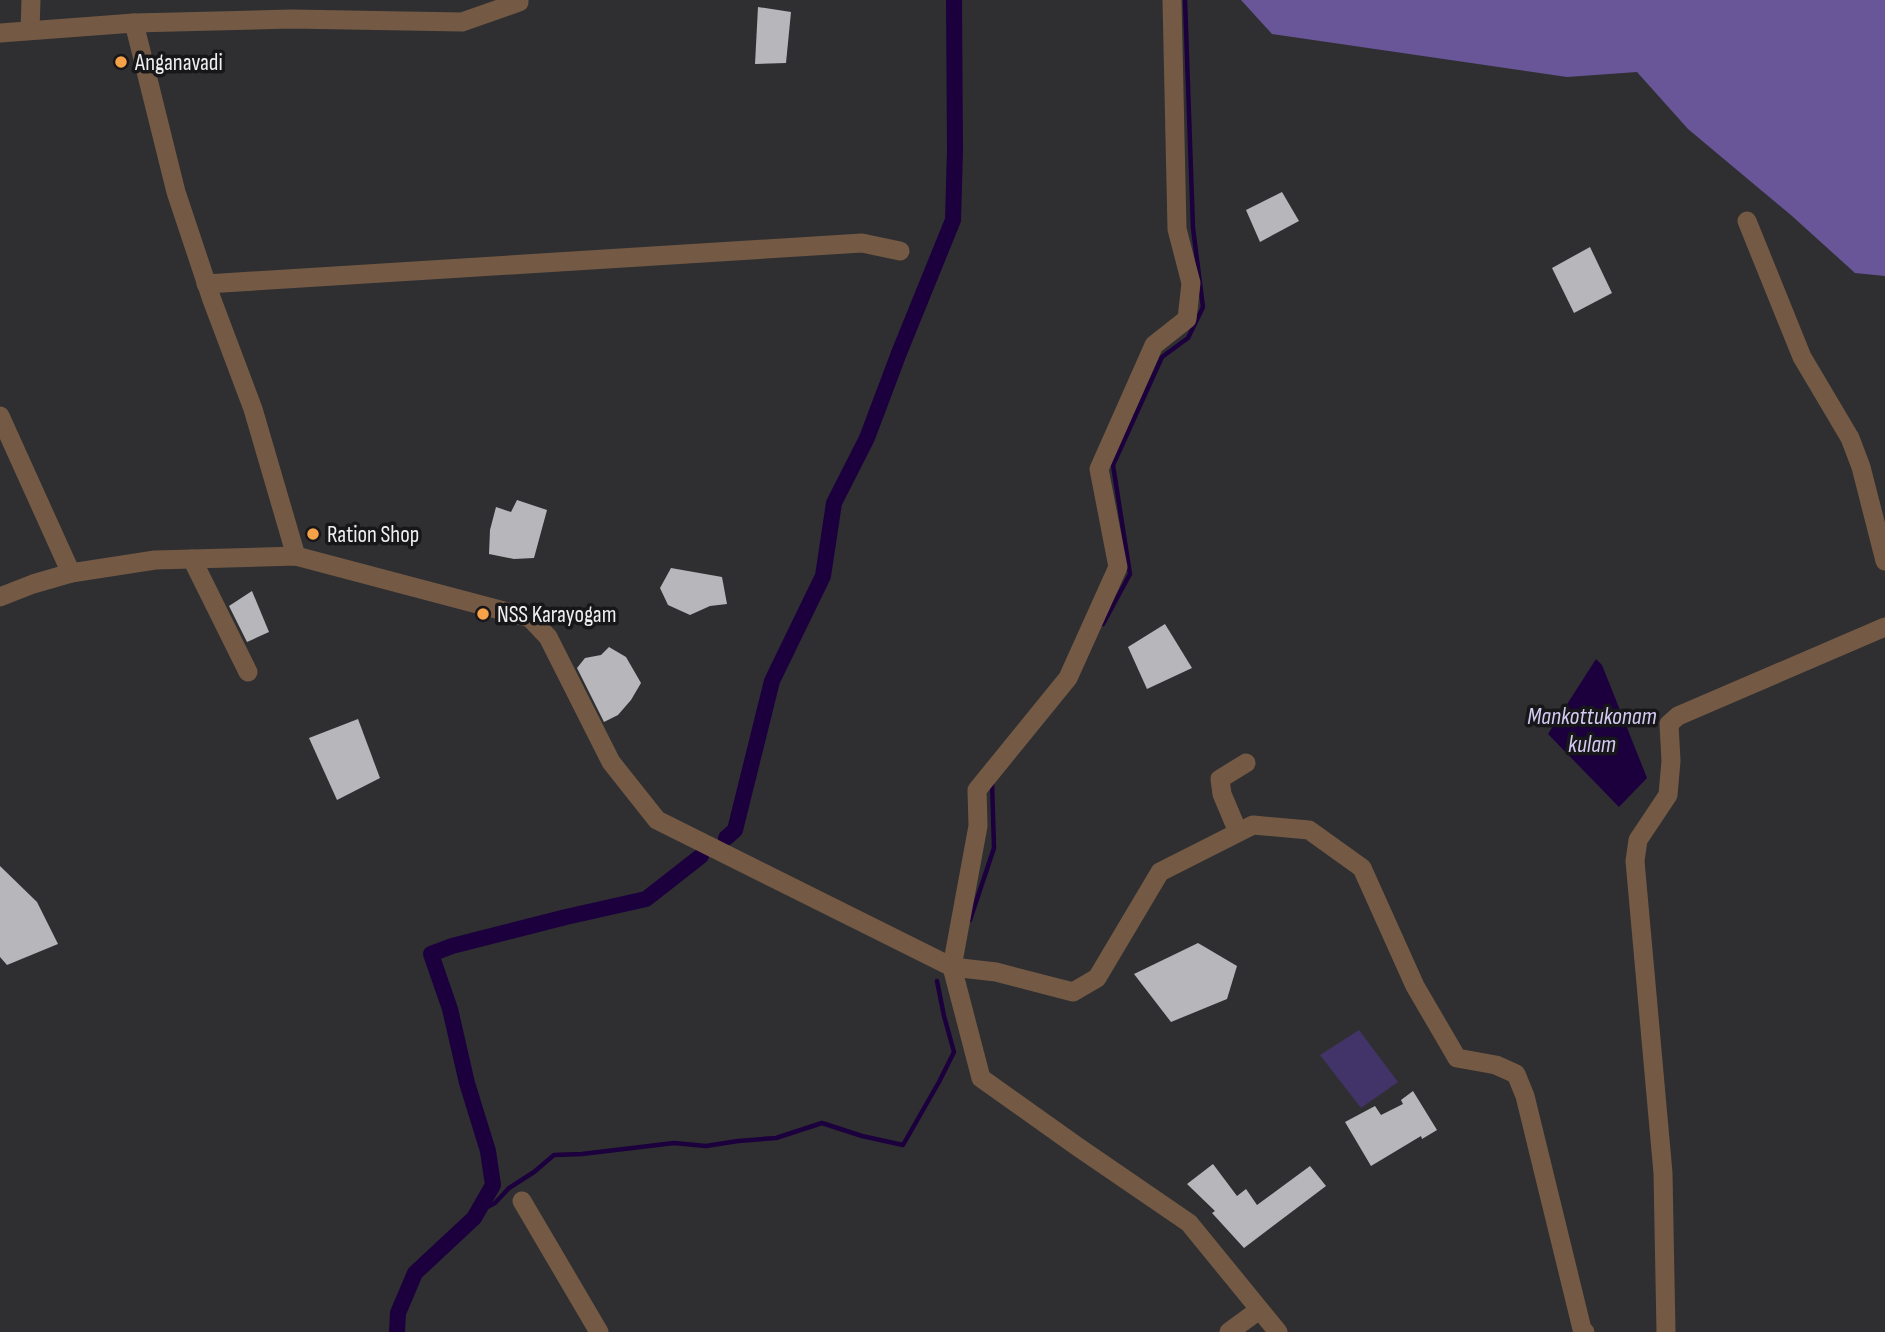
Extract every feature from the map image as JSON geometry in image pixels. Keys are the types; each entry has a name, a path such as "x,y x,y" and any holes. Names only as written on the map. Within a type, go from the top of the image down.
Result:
{"street":[{"path":"30,30 31,0"},
{"path":"0,33 134,23 292,19 462,22 472,9 519,0"},
{"path":"1172,0 1177,229 1191,283 1187,319 1154,345 1099,469 1118,567 1096,617 1068,678 977,790 978,826 952,967 981,1078 1189,1223 1278,1332"},
{"path":"134,23 176,192 206,284 253,409 296,556"},
{"path":"1747,220 1802,358 1850,438 1861,467 1885,561"},
{"path":"206,284 862,243 900,251"},
{"path":"0,416 71,573"},
{"path":"0,597 71,573 155,560 296,556 530,618 548,637 611,762 657,820 952,967 996,972 1073,992 1097,978 1160,872 1252,825 1309,830 1363,868 1415,986 1457,1058 1496,1065 1516,1074 1525,1096 1582,1329 1585,1332"},
{"path":"192,559 248,673"},
{"path":"1666,1332 1663,1173 1635,861 1639,840 1668,795 1671,761 1669,724 1678,716 1885,627"},
{"path":"1238,832 1222,794 1220,779 1246,762"},
{"path":"522,1201 599,1332"},
{"path":"1229,1332 1259,1310"}],"shaded area":[{"path":"1241,0 1885,0 1885,276 1855,273 1688,129 1637,72 1567,77 1272,34"},
{"path":"1359,1030 1398,1082 1361,1108 1320,1055"}],"water":[{"name":"Mankottukonam kulam","path":"1596,659 1602,665 1647,778 1619,807 1548,734"}],"building":[{"path":"758,7 791,12 786,63 755,64"},
{"path":"1282,192 1299,221 1260,242 1246,210"},
{"path":"1590,247 1612,293 1574,313 1552,268"},
{"path":"517,500 547,510 534,558 514,559 489,554 490,530 496,507 511,512"},
{"path":"671,568 722,577 727,604 710,606 690,615 668,605 660,588"},
{"path":"252,591 269,632 247,642 229,606"},
{"path":"1165,624 1192,668 1147,689 1128,647"},
{"path":"609,647 626,657 641,683 618,715 604,722 577,668 585,658 601,655"},
{"path":"358,719 380,778 337,800 309,738"},
{"path":"0,866 37,902 58,944 7,965 0,957"},
{"path":"1198,943 1237,966 1227,999 1171,1022 1134,974"},
{"path":"1413,1091 1437,1130 1422,1139 1421,1136 1371,1166 1345,1122 1375,1106 1381,1115 1403,1104 1401,1100"},
{"path":"1213,1164 1237,1196 1246,1189 1257,1205 1310,1166 1326,1186 1244,1248 1212,1213 1215,1211 1187,1184"}],"waterway":[{"path":"726,838 735,830 772,681 823,576 834,503 867,438 953,220 954,0"},
{"path":"1103,624 1130,574 1113,465 1162,357 1188,338 1203,307 1193,228 1185,0"},
{"path":"970,920 994,848 992,782"},
{"path":"397,1332 398,1313 415,1273 474,1218 493,1185 488,1151 467,1083 450,1009 431,954 452,946 646,899 701,856"},
{"path":"478,1212 495,1203 509,1188 554,1155 674,1143 706,1146 776,1138 822,1123 903,1145 954,1052 937,981"}],"place":[{"name":"Anganavadi","path":"121,62"},
{"name":"Ration Shop","path":"313,534"},
{"name":"NSS Karayogam","path":"483,614"}]}
